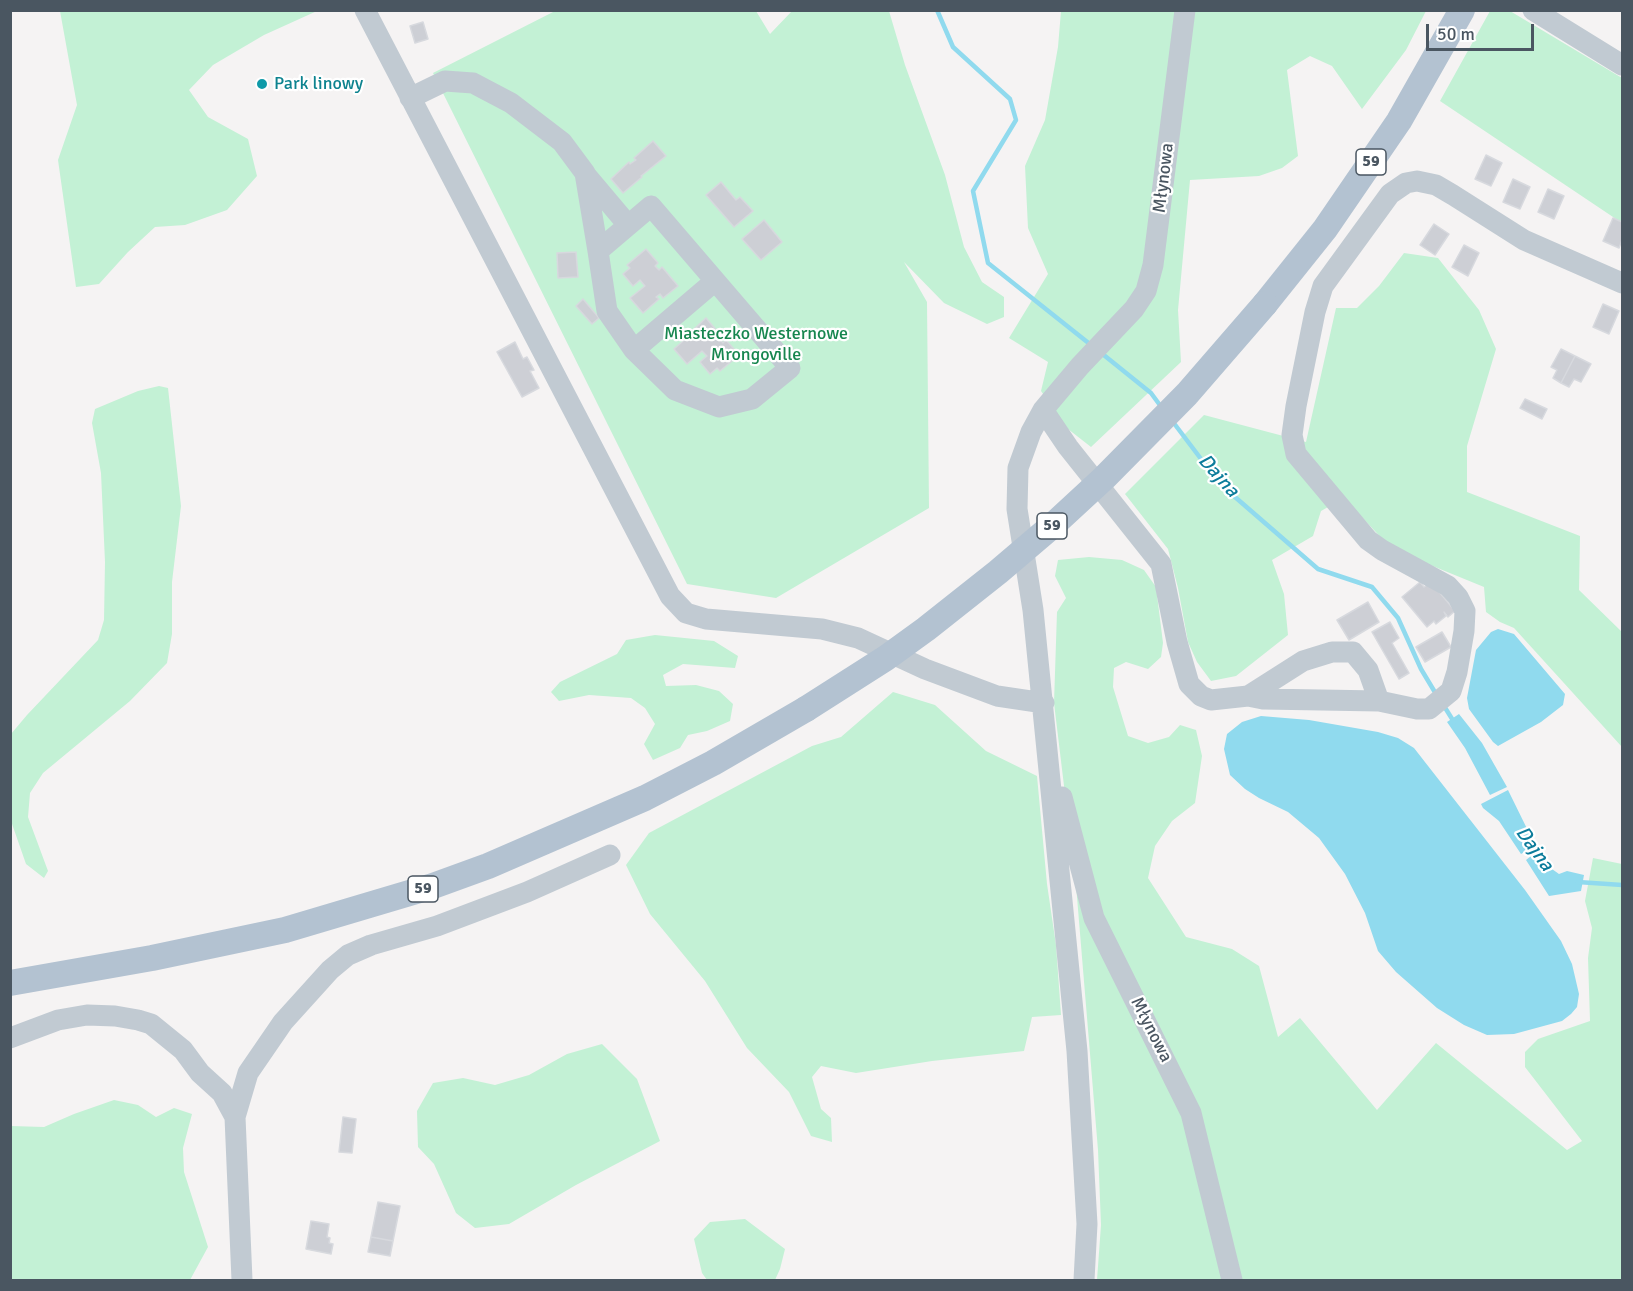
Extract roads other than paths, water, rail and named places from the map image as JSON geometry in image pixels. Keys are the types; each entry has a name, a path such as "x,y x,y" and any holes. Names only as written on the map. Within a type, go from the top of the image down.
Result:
{"main road":[{"name":"59","path":"10,983 152,958 285,930 433,886 488,866 645,798 713,763 806,710 878,664 998,572 1052,526 1104,478 1187,394 1265,304 1325,229 1399,121 1462,10"}],"street":[{"path":"365,10 670,596 686,613 706,619 822,629 858,638 924,669 997,696 1044,703"},
{"name":"Młynowa","path":"1043,410 1080,366 1134,309 1146,291 1153,265 1185,10"},
{"path":"1533,10 1623,65"},
{"path":"410,98 445,81 473,83 511,103 562,142 628,225"},
{"path":"585,173 607,311 634,350 675,390 719,407 752,399 790,368 651,206 598,251"},
{"path":"1084,1281 1087,1224 1076,1040 1059,883 1044,703 1033,609 1017,509 1018,468 1030,432 1043,410 1068,447 1161,564 1188,684 1201,696 1211,700 1248,696 1263,699 1379,701 1417,709 1429,709 1451,691 1457,672 1465,611 1458,597 1448,586 1368,540 1296,454 1292,435 1293,425 1315,312 1323,286 1390,194 1406,183 1417,181 1436,185 1524,240 1623,283"},
{"path":"634,350 715,281"},
{"path":"1248,696 1303,662 1332,652 1353,652 1368,670 1379,701"},
{"name":"Młynowa","path":"1053,790 1057,789 1061,793 1094,918 1191,1113 1232,1281"},
{"path":"242,1281 235,1117 248,1073 283,1022 330,970 348,955 371,945 438,926 527,892 610,855"},
{"path":"10,1038 58,1020 87,1015 115,1016 145,1022 166,1035 183,1050 201,1073 222,1093 235,1117"}],"water":[{"path":"1498,629 1514,634 1565,694 1563,705 1541,722 1498,746 1469,709 1467,698 1476,650 1491,632"},
{"path":"1459,714 1482,743 1507,787 1490,795 1465,748 1447,722"},
{"path":"1261,716 1309,720 1378,732 1398,738 1414,748 1525,890 1561,941 1572,964 1579,994 1577,1007 1571,1014 1562,1021 1514,1034 1487,1035 1464,1025 1437,1008 1396,972 1378,951 1365,913 1345,874 1319,838 1288,812 1259,798 1230,775 1224,749 1227,734 1242,722"},
{"path":"1508,790 1535,845 1521,854 1499,821 1481,804"},
{"path":"1540,849 1552,869 1559,874 1567,871 1584,875 1581,891 1549,896 1526,860"}],"waterway":[{"name":"Dajna","path":"937,10 953,47 1010,99 1016,120 973,191 988,263 1091,345"},
{"name":"Dajna","path":"1100,352 1151,393 1162,408"},
{"name":"Dajna","path":"1173,422 1220,484 1318,569 1372,587 1398,618 1421,669 1436,694"},
{"name":"Dajna","path":"1444,706 1454,722"},
{"name":"Dajna","path":"1578,882 1622,885"}],"place":[{"name":"Park linowy","path":"262,84"}],"park label":[{"name":"Miasteczko Westernowe Mrongoville","path":"756,344"}]}
